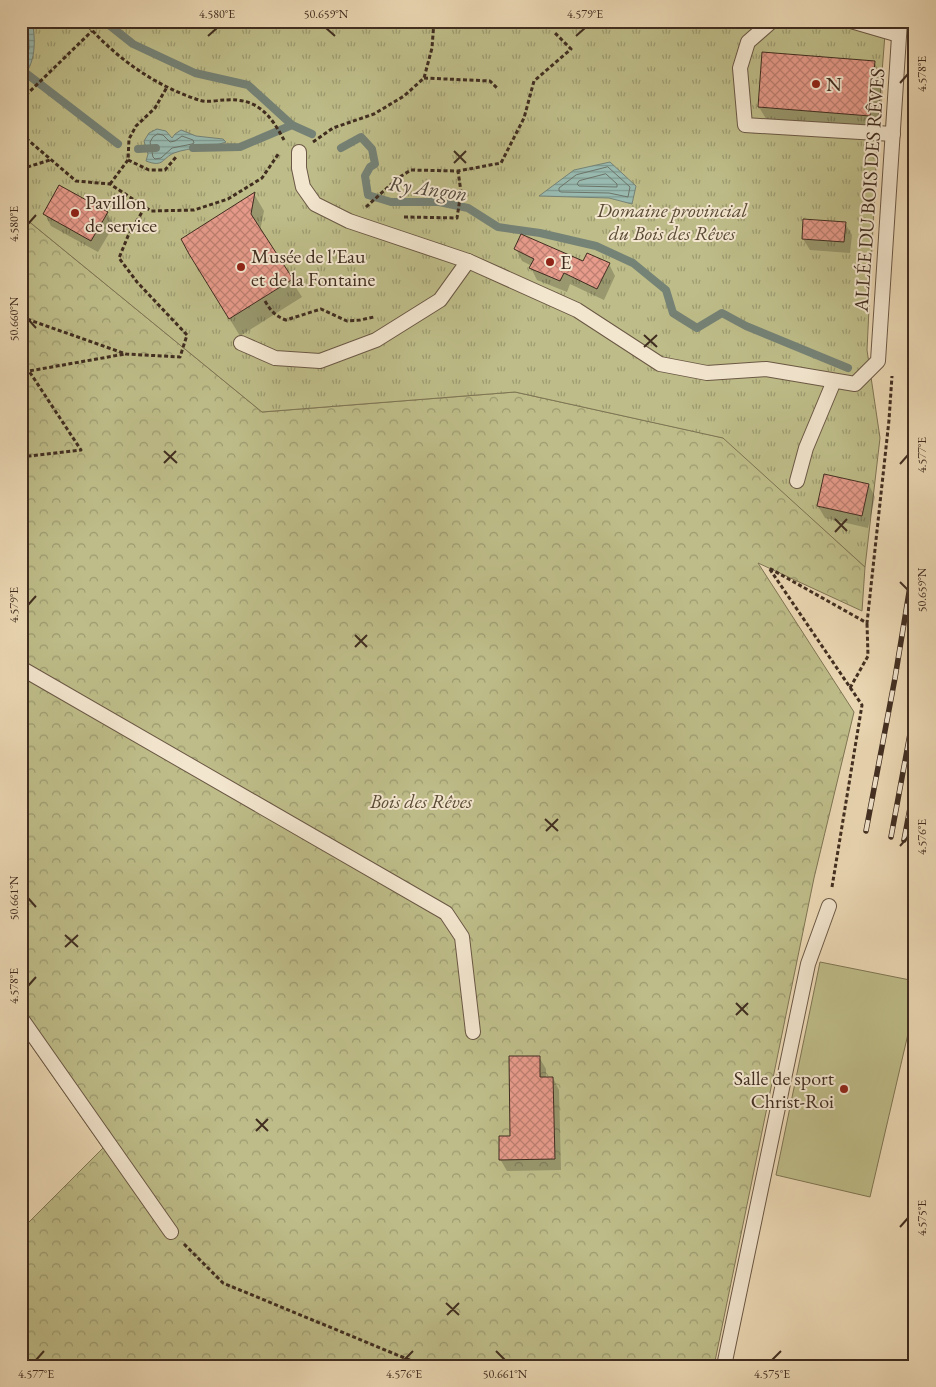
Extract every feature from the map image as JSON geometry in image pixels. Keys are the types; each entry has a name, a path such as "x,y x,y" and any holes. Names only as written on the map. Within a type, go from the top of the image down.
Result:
{"lane":[{"path":"772,21 748,42 740,68 745,125 893,134"},
{"path":"852,21 900,28"},
{"name":"ALLÉE DU BOIS DES RÊVES","path":"834,380 855,384 878,361 900,28"},
{"path":"300,152 299,168 303,187 315,204 349,221 468,261 577,310 660,364 706,373 766,369 834,380 806,448 797,481"},
{"path":"240,343 275,358 320,361 376,340 440,300 468,261"},
{"path":"21,668 446,913 462,937 472,1032"},
{"path":"724,1366 808,964 829,906"},
{"path":"21,1018 170,1232"}],"path":[{"path":"84,21 92,31 120,56 167,87 202,101 238,99 260,107 276,124 286,142"},
{"path":"300,152 333,128 374,114 404,96 424,78 432,48 434,21"},
{"path":"21,100 92,31"},
{"path":"371,203 398,178 411,170 458,171 501,163 524,118 534,81 571,48 554,32"},
{"path":"424,78 490,82 497,88"},
{"path":"110,184 128,160 129,139 136,126 155,108 167,87"},
{"path":"21,134 76,182 110,184 151,211 194,210 228,199 262,178 281,150"},
{"path":"128,160 149,170 165,170 176,157"},
{"path":"21,169 51,160"},
{"path":"400,217 458,218 461,192 458,171"},
{"path":"21,457 81,450 29,372 126,354 180,357 187,335 137,282 119,258 128,236 145,207"},
{"path":"364,210 372,213"},
{"path":"265,301 270,310 286,320 321,309 347,321 360,320 381,314"},
{"path":"21,317 126,354"},
{"path":"850,688 868,656 867,623 889,420 892,373"},
{"path":"829,906 862,705 769,568 867,623"},
{"path":"170,1232 223,1283 424,1366"}],"green space":[{"name":"Domaine provincial du Bois des Rêves","path":"21,21 886,21 878,124 867,350 880,438 865,567 723,438 515,392 262,412 21,215"},
{"name":"Bois des Rêves","path":"21,215 262,412 515,392 724,438 865,567 862,611 758,563 854,712 814,878 714,1366 21,1366 21,1230 103,1148 21,1031"},
{"name":"Salle de sport Christ-Roi","path":"820,962 915,981 915,1004 870,1197 776,1175"}],"water":[{"path":"21,21 32,21 34,52 30,67 21,78"},
{"path":"157,129 166,131 172,138 181,130 196,136 223,139 226,142 180,151 170,155 160,163 152,163 146,161 148,154 144,141 149,133"},
{"path":"610,162 636,186 632,204 609,198 539,196 574,170"}],"building":[{"name":"N","path":"762,52 875,61 870,116 758,107"},
{"name":"Pavillon de service","path":"59,185 108,212 91,241 43,214"},
{"name":"Musée de l'Eau et de la Fontaine","path":"255,192 251,214 293,279 229,319 181,239"},
{"path":"803,219 846,222 844,242 802,239"},
{"path":"521,234 583,261 587,253 610,263 597,289 564,273 560,281 529,268 534,259 514,249"},
{"path":"824,474 869,484 862,516 817,506"},
{"path":"509,1056 540,1056 540,1077 553,1077 555,1159 499,1160 499,1136 510,1136"}],"waterway":[{"name":"Ry Angon","path":"104,21 133,44 195,73 248,85 292,125"},
{"name":"Ry Angon","path":"27,74 118,144"},
{"name":"Ry Angon","path":"193,148 240,147 292,125 312,134"},
{"name":"Ry Angon","path":"341,148 361,137 372,149 375,164 370,167 365,176 368,195 391,202 439,202 468,208 498,227 540,233 596,246 633,263 666,290 673,313 697,328 722,313 746,326 848,368"},
{"name":"Ry Angon","path":"138,149 156,148"}],"railway":[{"path":"866,831 895,678 915,556"},
{"path":"891,837 915,707"},
{"path":"904,840 915,782"}],"place":[{"name":"N","path":"816,84"},
{"name":"Pavillon de service","path":"75,213"},
{"name":"E","path":"550,262"},
{"name":"Musée de l'Eau et de la Fontaine","path":"241,267"},
{"name":"Salle de sport Christ-Roi","path":"844,1089"}]}
